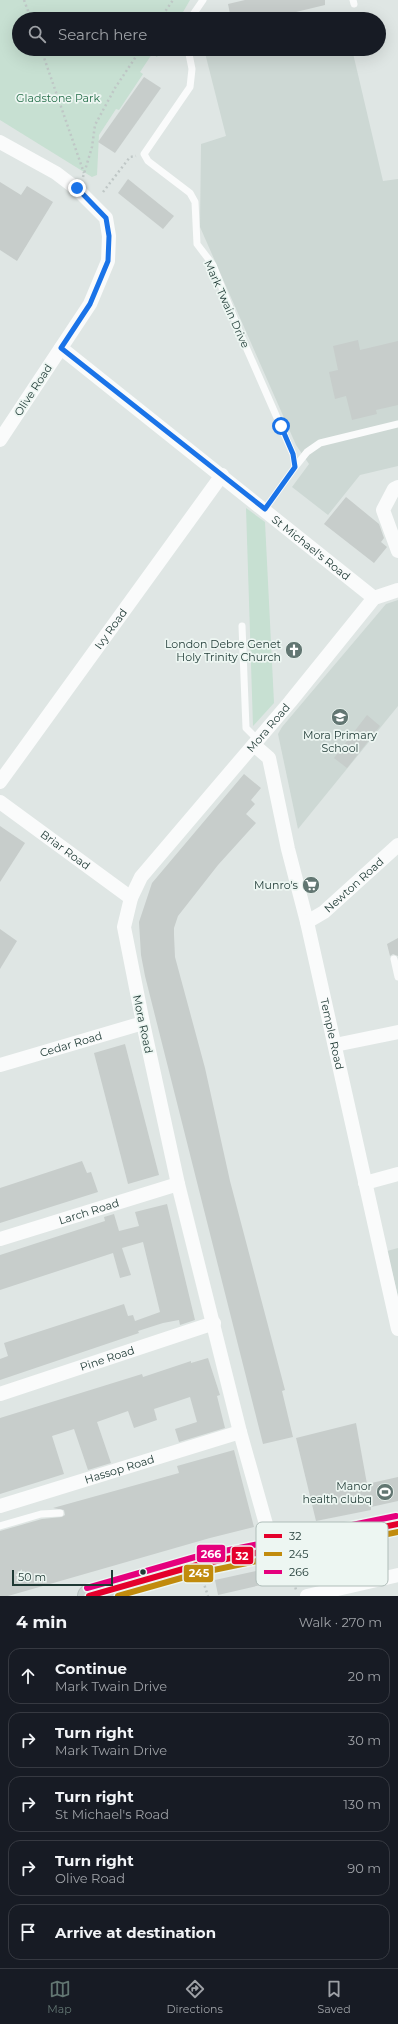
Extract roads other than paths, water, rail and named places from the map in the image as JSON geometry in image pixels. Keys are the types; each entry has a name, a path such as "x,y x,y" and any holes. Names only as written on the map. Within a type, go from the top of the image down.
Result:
{"main road":[{"path":"388,1526 398,1524"},
{"path":"89,1596 197,1565 256,1553"}],"street":[{"name":"Olive Road","path":"0,142 56,173 87,197 106,218 109,236 108,261 90,304 0,440"},
{"name":"St Michael's Road","path":"61,348 265,509 374,598"},
{"name":"Ivy Road","path":"0,782 222,475"},
{"path":"398,487 394,489 383,510 398,551"},
{"path":"374,598 398,590"},
{"name":"Mora Road","path":"271,1522 240,1432 214,1323 178,1184 142,1023 124,927 131,898 141,877 256,742 374,598"},
{"name":"Temple Road","path":"256,742 269,758 288,849 307,922 398,1329"},
{"name":"Briar Road","path":"0,802 131,898"},
{"name":"Newton Road","path":"307,922 324,912 398,845"},
{"name":"Cedar Road","path":"0,1065 142,1023"},
{"path":"335,1045 398,1032"},
{"path":"365,1183 398,1174"},
{"name":"Larch Road","path":"0,1239 178,1184"},
{"name":"Pine Road","path":"0,1394 214,1323"},
{"name":"Hassop Road","path":"0,1506 240,1432"},
{"path":"388,1577 398,1575"},
{"path":"307,1596 350,1586"}],"lane":[{"path":"195,12 203,0"},
{"name":"Mark Twain Drive","path":"189,56 192,69 190,87 144,154 148,161 190,193 194,202 197,244 213,265 242,338 290,447 295,467"},
{"path":"265,509 307,452 320,443 398,424"},
{"path":"242,626 246,728 256,742"},
{"path":"394,958 398,977"},
{"path":"0,1526 41,1514 60,1513"}],"place":[{"name":"London Debre Genet Holy Trinity Church","path":"294,650"},
{"name":"Mora Primary School","path":"340,717"},
{"name":"Munro's","path":"311,885"},
{"name":"Manor health clubq","path":"385,1492"}],"park label":[{"name":"Gladstone Park","path":"58,98"}]}
